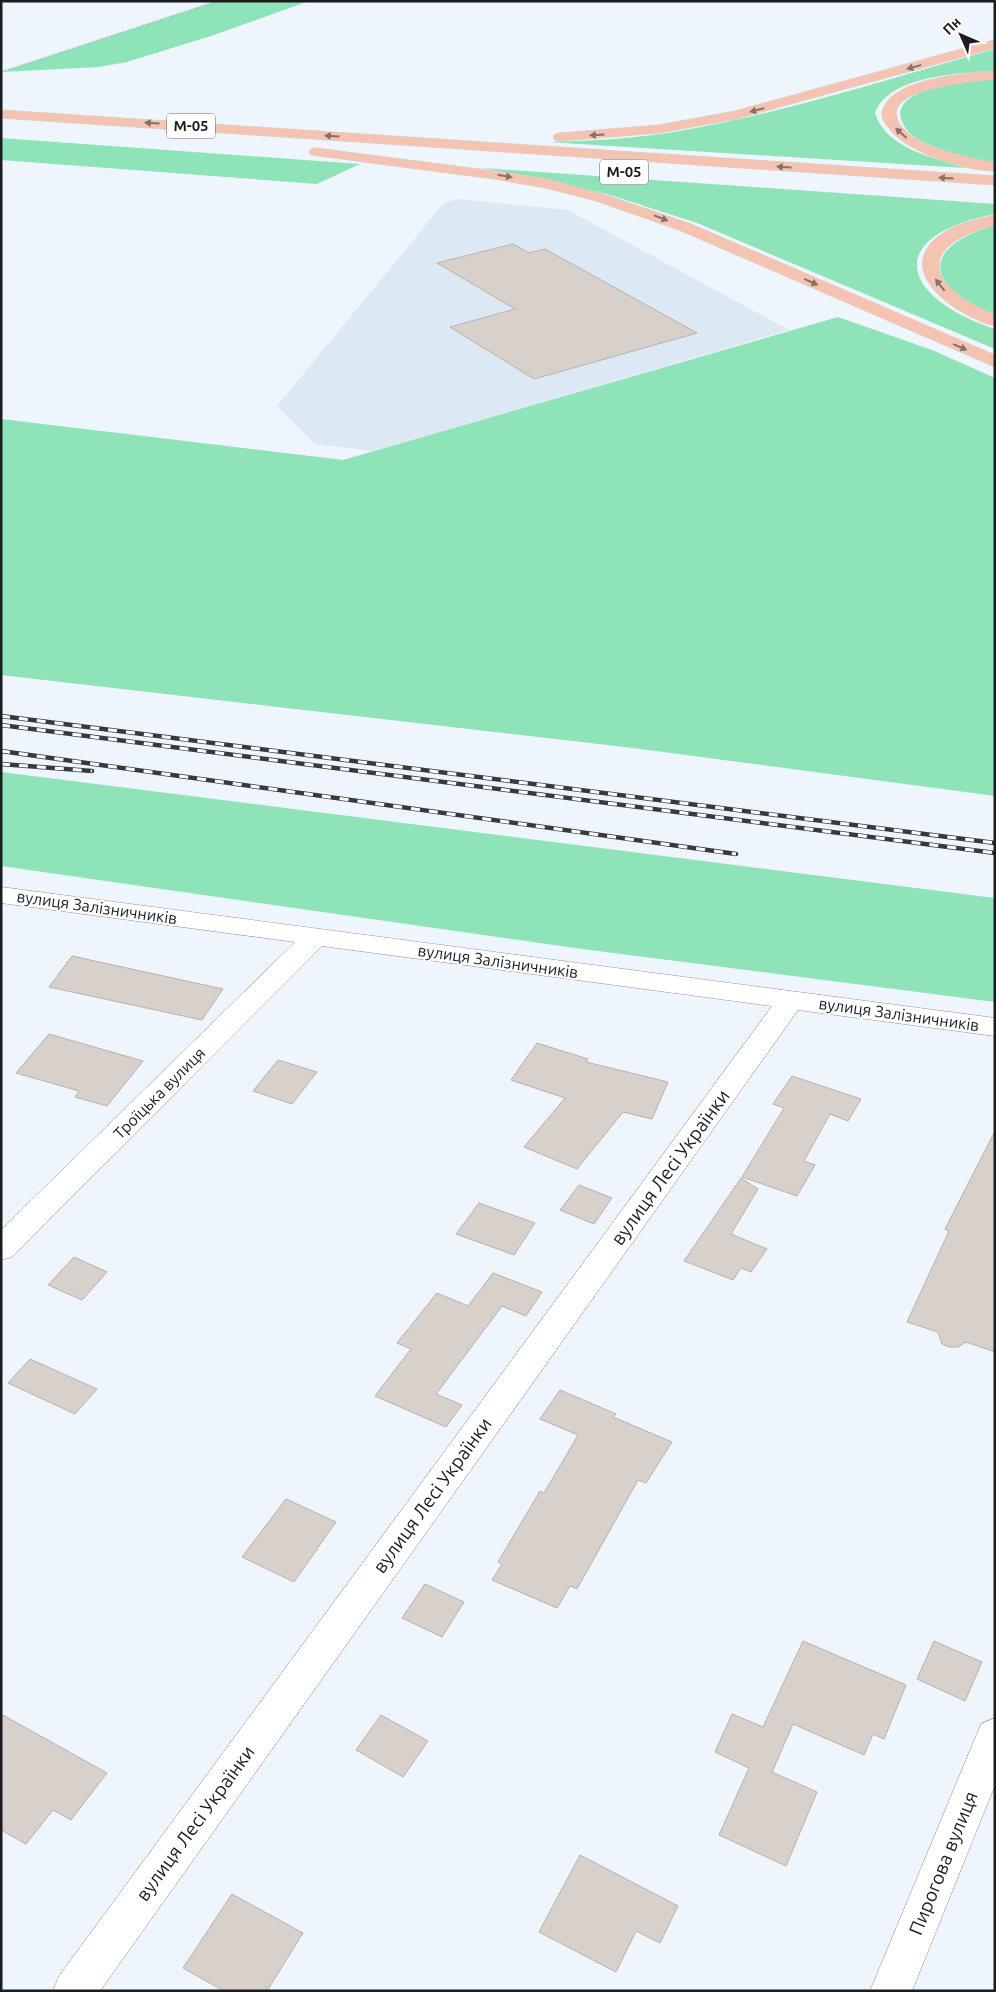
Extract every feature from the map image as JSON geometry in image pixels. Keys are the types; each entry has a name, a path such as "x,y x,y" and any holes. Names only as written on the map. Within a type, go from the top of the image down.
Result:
{"highway":[{"path":"380,140 546,138 667,128 736,115 995,44"},
{"path":"995,75 951,80 914,90 900,97 891,106 889,116 894,126 913,143 949,157 995,168"},
{"name":"М-05","path":"1,114 995,181"},
{"path":"519,165 300,150 494,175 547,184 601,198 685,228 995,362"},
{"path":"948,193 995,196"},
{"path":"995,220 970,227 951,236 936,248 930,262 932,275 945,292 965,307 995,321"}],"street":[{"name":"вулиця Залізничників","path":"1,894 995,1027"},
{"name":"Троїцька вулиця","path":"1,1249 316,936"},
{"name":"вулиця Лесі Українки","path":"74,1991 791,1000"},
{"name":"Пирогова вулиця","path":"891,1991 995,1736"}],"path":[{"path":"1,72 217,1"}],"shaded area":[{"path":"458,199 568,210 789,330 373,451 315,444 277,406 444,203"}],"green space":[{"path":"217,1 309,1 214,35 127,62 99,67 1,72"},
{"path":"995,49 995,71 946,75 910,84 895,91 883,100 875,113 889,135 900,143 925,155 965,168 547,142 638,137 709,125 833,96"},
{"path":"995,78 995,163 939,149 921,141 906,129 902,123 902,108 909,99 922,92 954,83"},
{"path":"1,138 360,164 317,184 1,160"},
{"path":"483,168 995,204 995,214 959,224 934,237 920,252 917,268 923,284 939,301 963,316 995,329 995,349 697,223 607,194"},
{"path":"995,225 995,316 972,305 956,294 943,277 940,266 943,256 950,247 971,234"},
{"path":"838,317 932,350 995,378 995,796 633,748 1,675 1,419 343,460"},
{"path":"1,772 995,898 995,1002 582,949 1,866"}],"building":[{"path":"513,244 529,253 545,249 697,333 534,379 450,327 515,309 437,263"},
{"path":"72,956 223,989 202,1020 49,987"},
{"path":"49,1034 143,1061 107,1106 75,1097 79,1091 16,1073"},
{"path":"537,1043 588,1059 586,1062 668,1082 652,1119 623,1112 577,1169 524,1147 565,1098 511,1080"},
{"path":"278,1060 317,1072 292,1104 253,1091"},
{"path":"792,1076 861,1099 848,1121 830,1114 804,1161 815,1165 797,1196 742,1177 784,1108 773,1104"},
{"path":"995,1131 995,1352 966,1342 958,1347 949,1347 942,1344 938,1332 907,1322 949,1231 945,1229"},
{"path":"741,1178 758,1189 731,1234 767,1249 751,1272 741,1268 733,1280 684,1261"},
{"path":"579,1185 612,1198 594,1224 560,1210"},
{"path":"479,1203 535,1223 514,1255 456,1234"},
{"path":"74,1257 107,1272 82,1300 48,1285"},
{"path":"493,1273 542,1292 526,1316 502,1306 436,1394 462,1405 446,1427 375,1396 411,1349 397,1343 437,1293 468,1306"},
{"path":"30,1359 97,1389 75,1414 8,1383"},
{"path":"560,1390 616,1414 613,1417 672,1442 646,1483 638,1480 577,1589 570,1586 557,1608 492,1580 502,1564 498,1562 540,1491 544,1493 578,1435 540,1419"},
{"path":"286,1499 336,1522 294,1582 242,1557"},
{"path":"425,1584 464,1602 442,1637 402,1618"},
{"path":"803,1641 906,1685 884,1739 873,1734 864,1755 793,1724 772,1772 817,1792 786,1866 719,1835 749,1768 715,1752 732,1714 763,1727"},
{"path":"934,1641 982,1662 965,1701 917,1679"},
{"path":"1,1714 107,1773 71,1820 53,1810 26,1844 1,1830"},
{"path":"381,1715 428,1741 403,1777 356,1750"},
{"path":"580,1855 678,1906 660,1943 636,1931 616,1972 539,1932"},
{"path":"232,1894 303,1933 267,1991 224,1991 183,1968"}],"railway":[{"path":"1,716 995,843"},
{"path":"1,725 995,853"},
{"path":"1,751 736,854"},
{"path":"1,764 92,771"}]}
